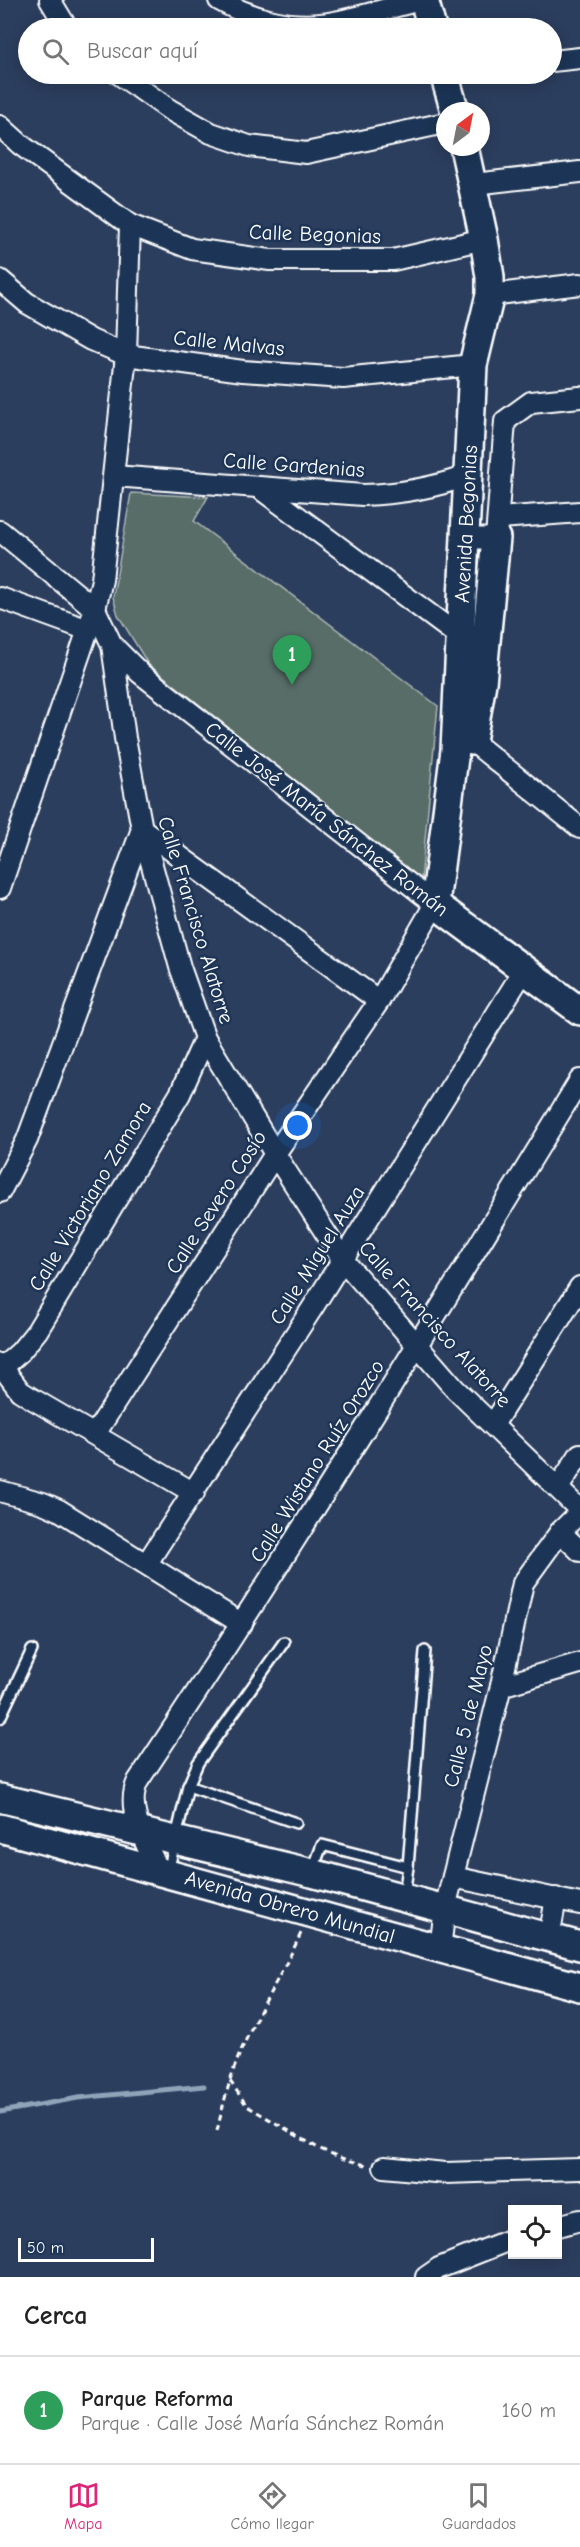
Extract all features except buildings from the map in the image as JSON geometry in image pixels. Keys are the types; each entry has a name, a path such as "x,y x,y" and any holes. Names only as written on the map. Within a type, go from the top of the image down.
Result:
{"street":[{"path":"50,0 61,18"},
{"path":"219,0 262,18"},
{"path":"346,18 422,0 428,18"},
{"path":"562,60 580,58"},
{"path":"133,84 201,128 249,146 306,153 436,125"},
{"path":"447,84 452,102"},
{"name":"Calle Begonias","path":"0,126 21,145 130,225 192,249 270,260 393,260 484,239"},
{"name":"Avenida Begonias","path":"435,904 464,745 460,637 473,365 490,295 490,277 484,239 466,156"},
{"path":"474,184 580,172"},
{"path":"0,888 99,596 126,355 130,225"},
{"name":"Calle Malvas","path":"0,280 27,303 91,340 126,355 243,371 343,378 473,365"},
{"path":"490,295 580,284"},
{"path":"580,397 531,402 505,421 498,528 484,672 464,745 580,828"},
{"name":"Calle Gardenias","path":"114,476 363,495 393,494 442,485 469,475"},
{"path":"258,487 460,637"},
{"path":"464,539 498,528 580,512"},
{"path":"0,531 99,596"},
{"name":"Calle José María Sánchez Román","path":"99,596 112,645 140,673 435,904 580,1011"},
{"path":"0,598 88,630"},
{"name":"Calle Francisco Alatorre","path":"112,645 125,738 142,829 180,967 205,1038 343,1260 455,1389 580,1511"},
{"path":"0,1192 5,1167 27,1140 142,829 379,1001"},
{"name":"Calle Severo Cosío","path":"95,1434 275,1154 379,1001 435,904"},
{"name":"Calle Miguel Auza","path":"147,1563 343,1260 524,970"},
{"name":"Calle Victoriano Zamora","path":"1,1366 20,1352 37,1331 180,1094 205,1038"},
{"name":"Calle Wistano Ruíz Orozco","path":"163,1872 141,1832 132,1798 138,1781 242,1624 418,1346 580,1080"},
{"path":"493,1425 580,1287"},
{"path":"1,1366 20,1391 194,1493"},
{"path":"558,1488 580,1454"},
{"path":"0,1491 51,1506 147,1563 242,1624"},
{"name":"Calle 5 de Mayo","path":"440,1949 445,1908 501,1686 524,1583 560,1532 580,1511"},
{"path":"560,1532 580,1551"},
{"path":"501,1686 580,1663"},
{"name":"Avenida Obrero Mundial","path":"0,1798 312,1873 580,1946"},
{"name":"Avenida Obrero Mundial","path":"0,1828 580,1987"},
{"path":"453,1877 580,1904"},
{"path":"549,1938 556,1898"},
{"path":"384,2168 445,2173 580,2169"},
{"path":"562,2225 580,2220"},
{"path":"426,2277 439,2268 508,2241"}],"lane":[{"path":"163,1872 188,1786 198,1763 284,1642"},
{"path":"0,1718 32,1650"},
{"path":"404,1897 425,1651"},
{"path":"188,1786 296,1823"},
{"path":"312,1873 322,1845 408,1867"}],"path":[{"path":"217,2131 229,2079 244,2042 288,1963 310,1912"},
{"path":"229,2079 247,2106 318,2148 344,2159 384,2168"}],"green space":[{"path":"131,493 208,497 194,521 438,706 421,880 148,664 118,615 113,597"}],"waterway":[{"path":"0,2112 78,2098 204,2086"}],"place":[{"name":"Parque Reforma","path":"292,685"}]}
